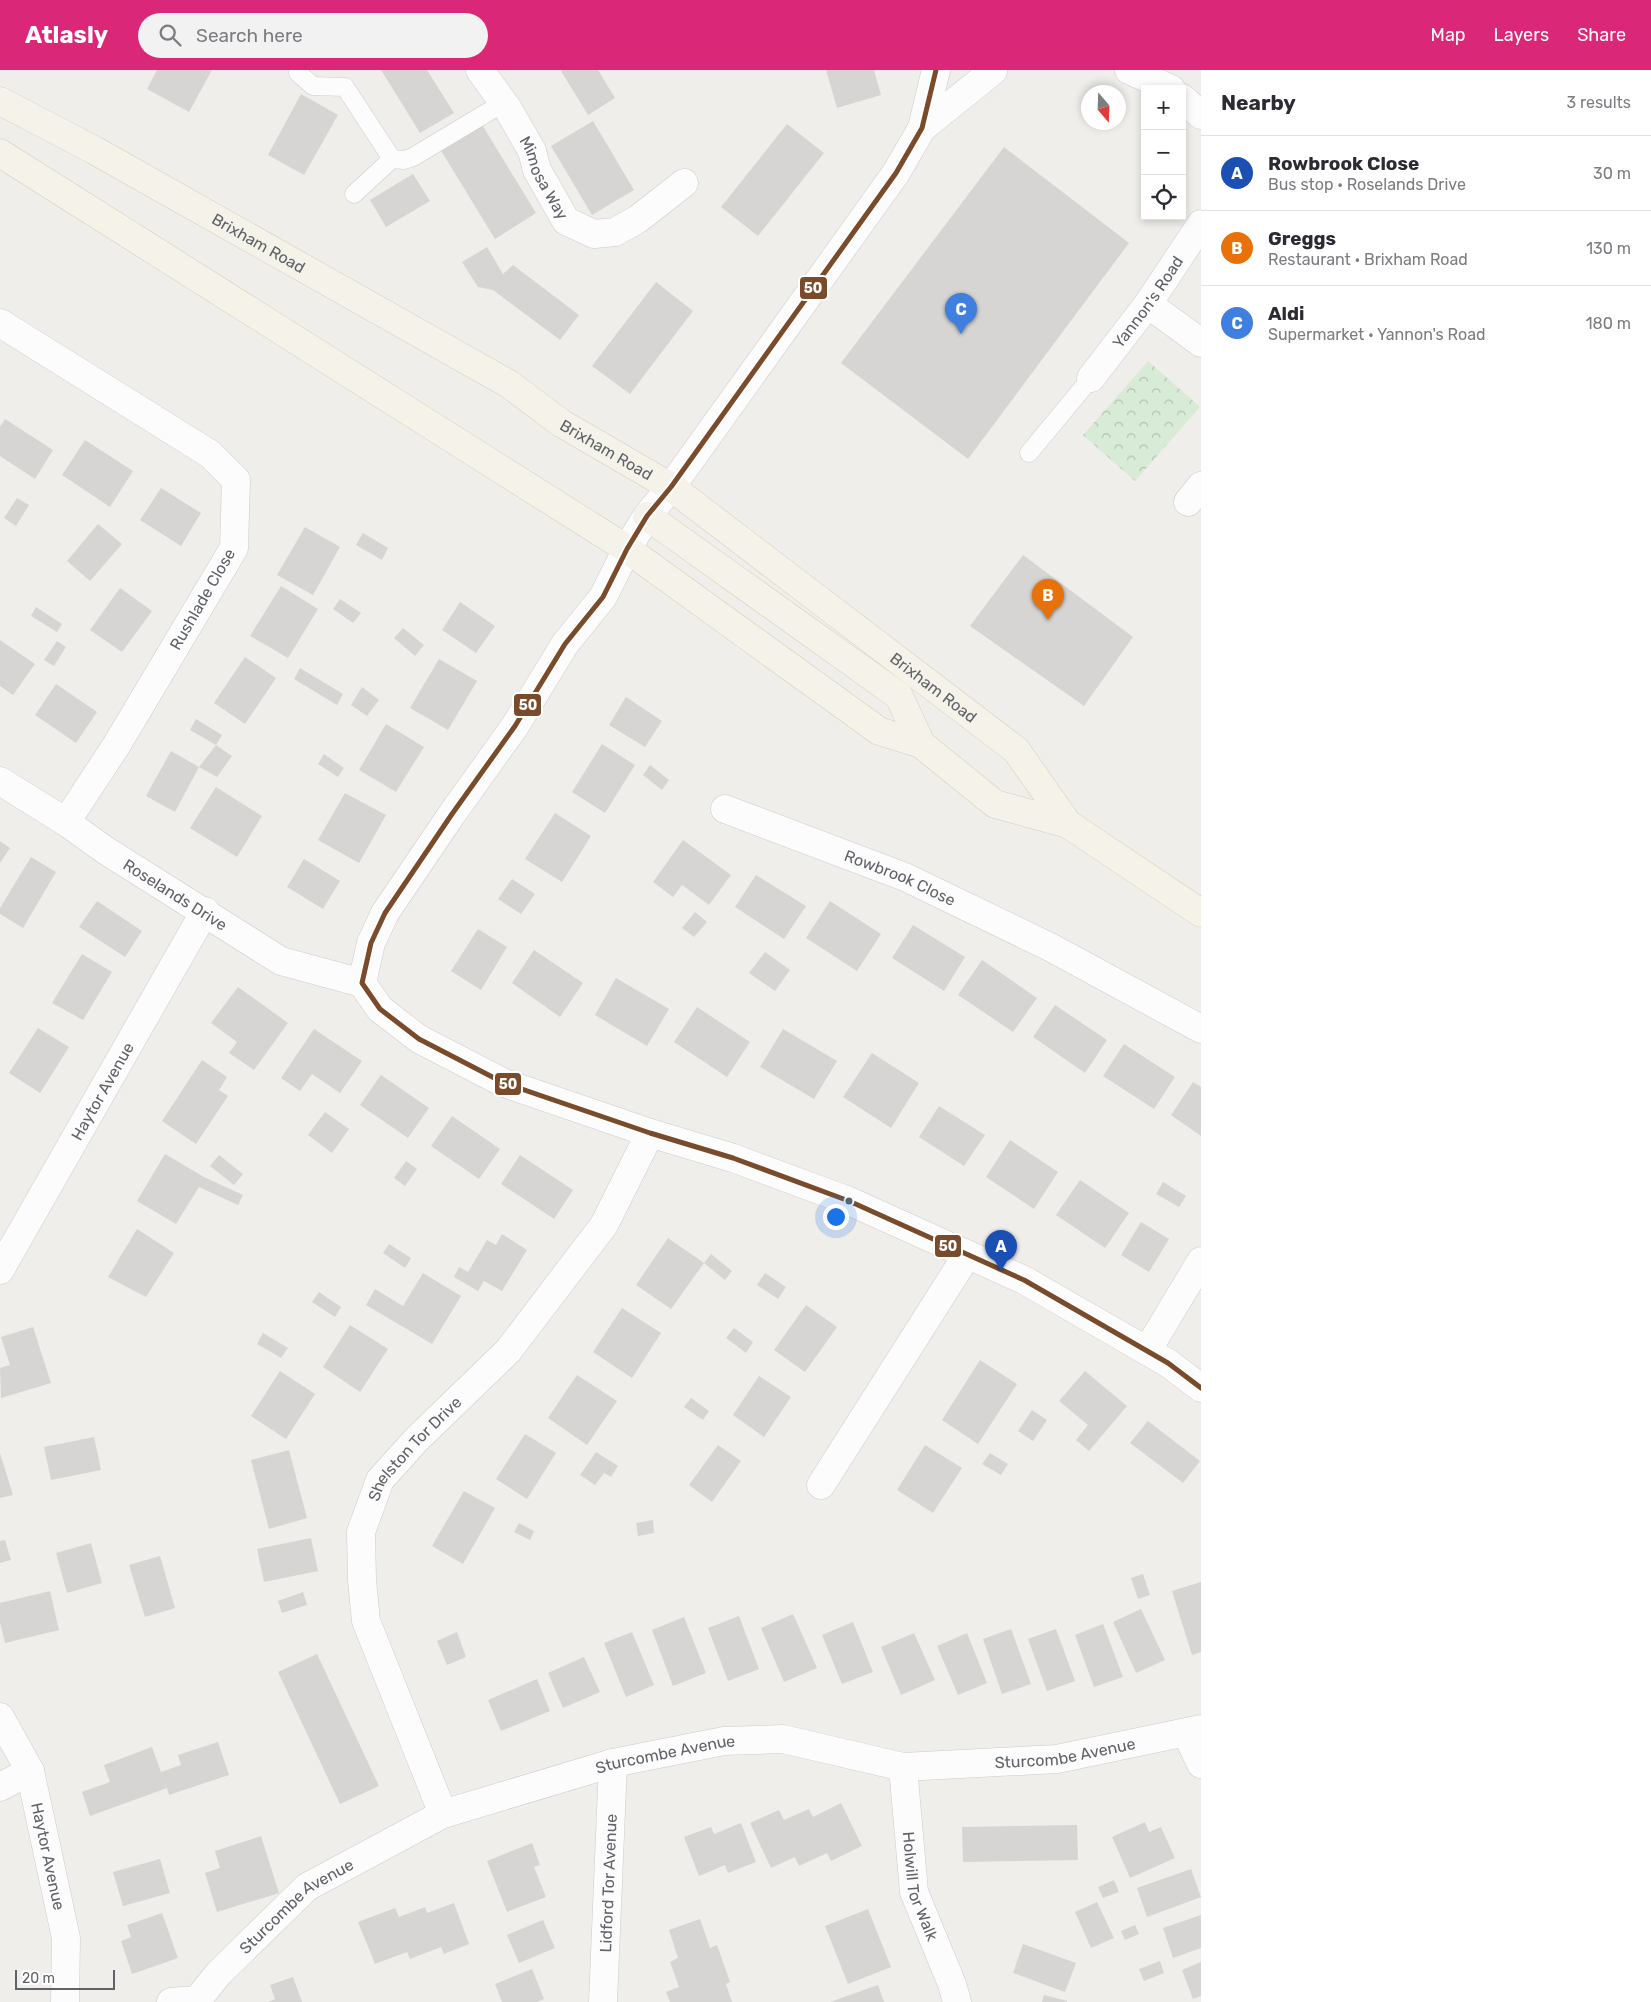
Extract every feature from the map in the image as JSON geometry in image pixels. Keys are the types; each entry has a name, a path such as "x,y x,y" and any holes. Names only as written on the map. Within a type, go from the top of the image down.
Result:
{"main road":[{"name":"Brixham Road","path":"0,101 94,150 509,384 561,423 671,487 1016,750 1068,824 1201,913"},
{"path":"0,153 627,549 879,731 921,744 995,804 1068,824"},
{"path":"647,516 898,696 921,744"}],"street":[{"name":"Mimosa Way","path":"480,70 503,103 532,151 537,170 566,221 594,234 615,232 638,219 684,183"},
{"path":"936,70 922,128 896,173 671,487 647,516 627,549 603,597 565,644 515,726 385,913 371,943 362,983 380,1009 419,1039 504,1082 650,1133 733,1158 849,1202 1024,1280 1168,1362 1201,1388"},
{"path":"922,128 991,70"},
{"path":"1129,70 1161,85"},
{"path":"1186,102 1201,115"},
{"name":"Yannon's Road","path":"1091,378 1148,304 1201,224"},
{"path":"1148,304 1201,343"},
{"name":"Rushlade Close","path":"0,323 210,454 236,480 234,548 116,746 66,822"},
{"name":"Roselands Drive","path":"0,781 281,961 362,983"},
{"name":"Rowbrook Close","path":"725,809 905,877 1050,947 1201,1029"},
{"name":"Haytor Avenue","path":"0,1270 205,912"},
{"name":"Shelston Tor Drive","path":"443,1814 366,1622 362,1580 361,1532 380,1480 416,1440 508,1350 604,1224 650,1133"},
{"path":"822,1485 967,1255"},
{"path":"1147,1351 1201,1262"},
{"name":"Haytor Avenue","path":"0,1717 30,1771 66,1938 64,2002"},
{"path":"1194,1731 1201,1764"},
{"name":"Sturcombe Avenue","path":"188,2001 307,1887 443,1814 613,1764 724,1741 783,1739 903,1767 1057,1759 1194,1731"},
{"name":"Lidford Tor Avenue","path":"602,2002 613,1764"},
{"name":"Holwill Tor Walk","path":"903,1767 914,1892 952,1984 957,2002"},
{"path":"0,1787 30,1771"}],"lane":[{"path":"298,73 313,86 345,87 392,159"},
{"path":"354,194 392,159 404,160 413,157 503,103"},
{"path":"1029,453 1091,378"}],"green space":[{"path":"1148,361 1200,407 1135,481 1083,435"}],"building":[{"path":"157,70 212,70 189,112 147,89"},
{"path":"381,70 427,70 454,113 420,133"},
{"path":"562,70 598,70 615,98 588,115"},
{"path":"826,70 874,70 881,95 837,108"},
{"path":"301,94 338,115 304,175 268,155"},
{"path":"593,121 634,190 592,215 551,146"},
{"path":"481,123 536,213 495,239 440,149"},
{"path":"787,124 824,153 758,236 721,207"},
{"path":"1004,147 1129,243 968,459 841,363"},
{"path":"413,174 430,201 386,227 370,200"},
{"path":"487,247 503,274 513,265 579,315 560,340 493,290 478,287 462,262"},
{"path":"656,282 693,311 630,394 592,366"},
{"path":"5,419 53,450 35,479 0,456 0,427"},
{"path":"85,440 133,471 110,507 62,475"},
{"path":"161,488 201,513 181,546 140,520"},
{"path":"17,498 29,505 16,526 4,518"},
{"path":"98,524 122,544 90,581 67,561"},
{"path":"305,527 340,547 313,595 277,575"},
{"path":"363,533 388,548 382,560 356,545"},
{"path":"1023,555 1133,637 1084,706 970,626"},
{"path":"281,586 318,609 288,658 250,636"},
{"path":"120,588 152,611 122,652 90,630"},
{"path":"340,599 361,613 353,623 333,609"},
{"path":"460,602 495,626 476,653 442,630"},
{"path":"36,607 62,624 57,632 31,616"},
{"path":"403,628 424,645 415,656 394,638"},
{"path":"0,640 35,664 13,695 0,686"},
{"path":"57,641 66,647 54,666 44,660"},
{"path":"245,657 276,678 245,724 214,703"},
{"path":"439,659 477,681 448,730 410,708"},
{"path":"300,668 343,694 337,705 294,679"},
{"path":"56,684 97,712 76,743 35,715"},
{"path":"362,687 379,700 367,716 351,705"},
{"path":"626,697 662,721 645,747 609,725"},
{"path":"196,719 222,735 216,745 190,730"},
{"path":"386,724 424,747 396,792 359,770"},
{"path":"602,744 635,765 605,813 572,792"},
{"path":"216,745 232,756 217,777 199,767"},
{"path":"171,751 199,767 175,812 146,796"},
{"path":"324,754 344,768 338,777 318,764"},
{"path":"650,765 669,780 662,790 643,775"},
{"path":"216,787 262,816 237,857 190,828"},
{"path":"345,793 386,815 359,863 318,840"},
{"path":"555,813 591,836 562,882 525,859"},
{"path":"683,840 731,875 709,905 682,885 673,897 653,882"},
{"path":"0,841 10,848 0,863"},
{"path":"31,857 56,872 23,928 0,914 0,908"},
{"path":"304,859 340,881 323,909 287,887"},
{"path":"756,875 806,906 784,939 735,907"},
{"path":"512,879 535,894 521,914 498,899"},
{"path":"97,901 142,931 125,957 79,927"},
{"path":"830,901 881,934 857,971 806,938"},
{"path":"695,912 707,922 694,937 682,928"},
{"path":"913,925 965,957 944,991 892,958"},
{"path":"478,929 507,947 481,990 451,971"},
{"path":"534,950 583,983 560,1017 512,983"},
{"path":"765,952 790,970 775,991 749,973"},
{"path":"82,954 112,972 83,1020 52,1003"},
{"path":"982,960 1037,998 1013,1032 958,995"},
{"path":"616,978 669,1009 647,1046 595,1015"},
{"path":"238,987 288,1023 254,1070 229,1053 237,1042 211,1023"},
{"path":"1055,1005 1107,1040 1085,1073 1033,1037"},
{"path":"697,1007 750,1042 727,1077 674,1042"},
{"path":"38,1028 69,1047 40,1093 9,1073"},
{"path":"314,1029 362,1061 340,1093 312,1074 300,1091 281,1078"},
{"path":"783,1029 837,1061 814,1099 760,1067"},
{"path":"1124,1044 1175,1077 1154,1109 1103,1076"},
{"path":"872,1053 919,1083 891,1128 843,1097"},
{"path":"202,1060 227,1077 219,1090 228,1096 196,1144 162,1121"},
{"path":"381,1075 429,1108 408,1138 360,1105"},
{"path":"1193,1082 1201,1087 1201,1136 1171,1115"},
{"path":"939,1106 985,1135 964,1166 919,1137"},
{"path":"325,1112 349,1129 332,1153 308,1135"},
{"path":"452,1116 500,1149 479,1179 431,1146"},
{"path":"1010,1140 1058,1172 1034,1209 986,1177"},
{"path":"165,1154 204,1177 243,1195 238,1205 199,1187 176,1224 137,1201"},
{"path":"219,1155 243,1174 234,1185 210,1166"},
{"path":"520,1155 573,1190 554,1219 501,1184"},
{"path":"406,1161 417,1169 405,1186 394,1178"},
{"path":"1080,1180 1129,1213 1105,1248 1056,1215"},
{"path":"1163,1182 1186,1196 1179,1207 1156,1194"},
{"path":"1141,1222 1169,1239 1149,1272 1121,1255"},
{"path":"137,1229 174,1253 146,1297 108,1277"},
{"path":"502,1234 527,1250 502,1291 484,1281 478,1291 454,1277 459,1267 468,1272 487,1240 496,1245"},
{"path":"668,1238 704,1263 671,1309 636,1285"},
{"path":"389,1244 411,1258 405,1268 383,1253"},
{"path":"711,1254 732,1271 725,1280 704,1263"},
{"path":"423,1273 461,1296 432,1344 366,1305 375,1289 403,1306"},
{"path":"765,1273 786,1287 778,1299 757,1285"},
{"path":"319,1292 341,1307 335,1317 312,1302"},
{"path":"806,1305 837,1327 805,1372 774,1350"},
{"path":"622,1308 661,1333 632,1378 593,1352"},
{"path":"350,1325 388,1349 360,1392 323,1367"},
{"path":"33,1327 51,1383 1,1398 0,1368 10,1365 1,1337"},
{"path":"734,1328 753,1342 746,1353 726,1338"},
{"path":"263,1333 288,1348 281,1358 257,1344"},
{"path":"980,1360 1017,1384 978,1444 942,1420"},
{"path":"280,1371 315,1394 286,1439 251,1416"},
{"path":"1085,1371 1127,1406 1089,1451 1076,1440 1088,1425 1059,1401"},
{"path":"577,1375 617,1401 587,1445 548,1418"},
{"path":"759,1376 791,1397 764,1437 733,1415"},
{"path":"691,1398 709,1411 703,1420 684,1407"},
{"path":"1032,1410 1047,1420 1033,1441 1018,1431"},
{"path":"1148,1421 1200,1461 1183,1483 1130,1443"},
{"path":"525,1434 556,1453 527,1499 496,1479"},
{"path":"94,1437 101,1470 51,1480 44,1447"},
{"path":"718,1445 741,1461 712,1502 689,1485"},
{"path":"925,1445 962,1468 933,1513 897,1490"},
{"path":"289,1450 307,1518 269,1529 251,1460"},
{"path":"596,1452 618,1466 611,1477 604,1473 595,1485 580,1475"},
{"path":"0,1453 13,1495 0,1498"},
{"path":"990,1453 1008,1464 1001,1475 982,1464"},
{"path":"464,1491 495,1508 463,1564 432,1546"},
{"path":"653,1520 654,1533 638,1536 636,1523"},
{"path":"519,1523 534,1531 530,1540 514,1532"},
{"path":"311,1538 318,1571 264,1582 257,1549"},
{"path":"5,1540 11,1560 0,1563 0,1541"},
{"path":"91,1543 102,1583 67,1593 56,1553"},
{"path":"160,1556 175,1608 145,1617 129,1565"},
{"path":"1143,1574 1150,1595 1138,1599 1131,1578"},
{"path":"1201,1582 1201,1652 1192,1655 1172,1591"},
{"path":"50,1591 59,1630 5,1643 0,1622 0,1603"},
{"path":"303,1592 307,1605 282,1613 278,1601"},
{"path":"1141,1609 1165,1660 1136,1673 1113,1622"},
{"path":"793,1614 817,1668 784,1682 761,1628"},
{"path":"739,1616 759,1669 728,1681 708,1628"},
{"path":"684,1617 706,1673 673,1686 652,1630"},
{"path":"853,1622 873,1672 842,1684 822,1635"},
{"path":"1103,1624 1123,1677 1094,1687 1075,1635"},
{"path":"1011,1629 1031,1684 1002,1694 983,1639"},
{"path":"1056,1629 1075,1681 1047,1691 1028,1639"},
{"path":"457,1632 466,1657 447,1665 437,1641"},
{"path":"632,1632 654,1685 626,1697 604,1643"},
{"path":"914,1633 935,1680 901,1695 881,1647"},
{"path":"967,1633 987,1683 958,1695 937,1646"},
{"path":"317,1654 379,1786 340,1804 278,1672"},
{"path":"584,1657 600,1692 563,1708 548,1673"},
{"path":"537,1679 550,1711 501,1731 488,1700"},
{"path":"218,1742 229,1775 169,1795 167,1788 90,1816 82,1792 110,1782 104,1765 152,1747 161,1772 181,1765 178,1755"},
{"path":"841,1803 862,1846 831,1861 827,1853 799,1866 795,1857 771,1868 750,1823 779,1810 784,1820 809,1809 813,1817"},
{"path":"1145,1822 1149,1832 1161,1827 1175,1858 1130,1878 1112,1837"},
{"path":"741,1823 756,1862 728,1873 725,1865 699,1876 684,1837 711,1827 714,1834"},
{"path":"1077,1825 1078,1860 963,1862 962,1827"},
{"path":"261,1836 279,1893 217,1912 205,1873 220,1868 215,1851"},
{"path":"532,1843 540,1865 534,1867 546,1897 507,1912 487,1861"},
{"path":"160,1859 170,1893 123,1906 113,1872"},
{"path":"1191,1869 1201,1897 1147,1917 1137,1888"},
{"path":"1114,1880 1119,1892 1103,1898 1098,1887"},
{"path":"1097,1902 1114,1938 1091,1948 1075,1912"},
{"path":"454,1903 469,1944 444,1954 441,1947 410,1959 407,1952 375,1964 358,1922 395,1908 399,1917 425,1907 427,1913"},
{"path":"868,1909 891,1967 848,1984 825,1926"},
{"path":"162,1913 178,1958 132,1974 121,1941 131,1937 127,1925"},
{"path":"1201,1915 1201,1948 1173,1958 1163,1928"},
{"path":"700,1919 710,1948 717,1945 730,1982 726,1984 732,2002 670,2002 666,1992 679,1987 670,1962 678,1958 669,1930"},
{"path":"543,1920 555,1948 519,1963 507,1935"},
{"path":"1135,1925 1139,1934 1125,1940 1121,1931"},
{"path":"1023,1944 1076,1963 1065,1992 1013,1973"},
{"path":"1160,1961 1164,1973 1144,1981 1139,1969"},
{"path":"1201,1962 1201,1996 1193,1999 1182,1970"},
{"path":"532,1969 544,1999 537,2002 502,2002 495,1984"},
{"path":"293,1977 302,2002 268,2002 275,1999 270,1985"},
{"path":"878,1985 884,2002 830,2002"},
{"path":"1044,1995 1067,2001 1067,2002 1042,2002"}],"transit line":[{"name":"50","path":"936,70 922,128 896,173 671,487 647,516 627,549 603,597 565,644 515,726 385,913 371,943 362,983 380,1009 419,1039 504,1083 650,1133 733,1158 849,1201 1024,1280 1168,1363 1201,1388"}],"place":[{"name":"Aldi","path":"961,334"},
{"name":"Greggs","path":"1048,620"},
{"name":"Rowbrook Close","path":"1001,1271"}]}
